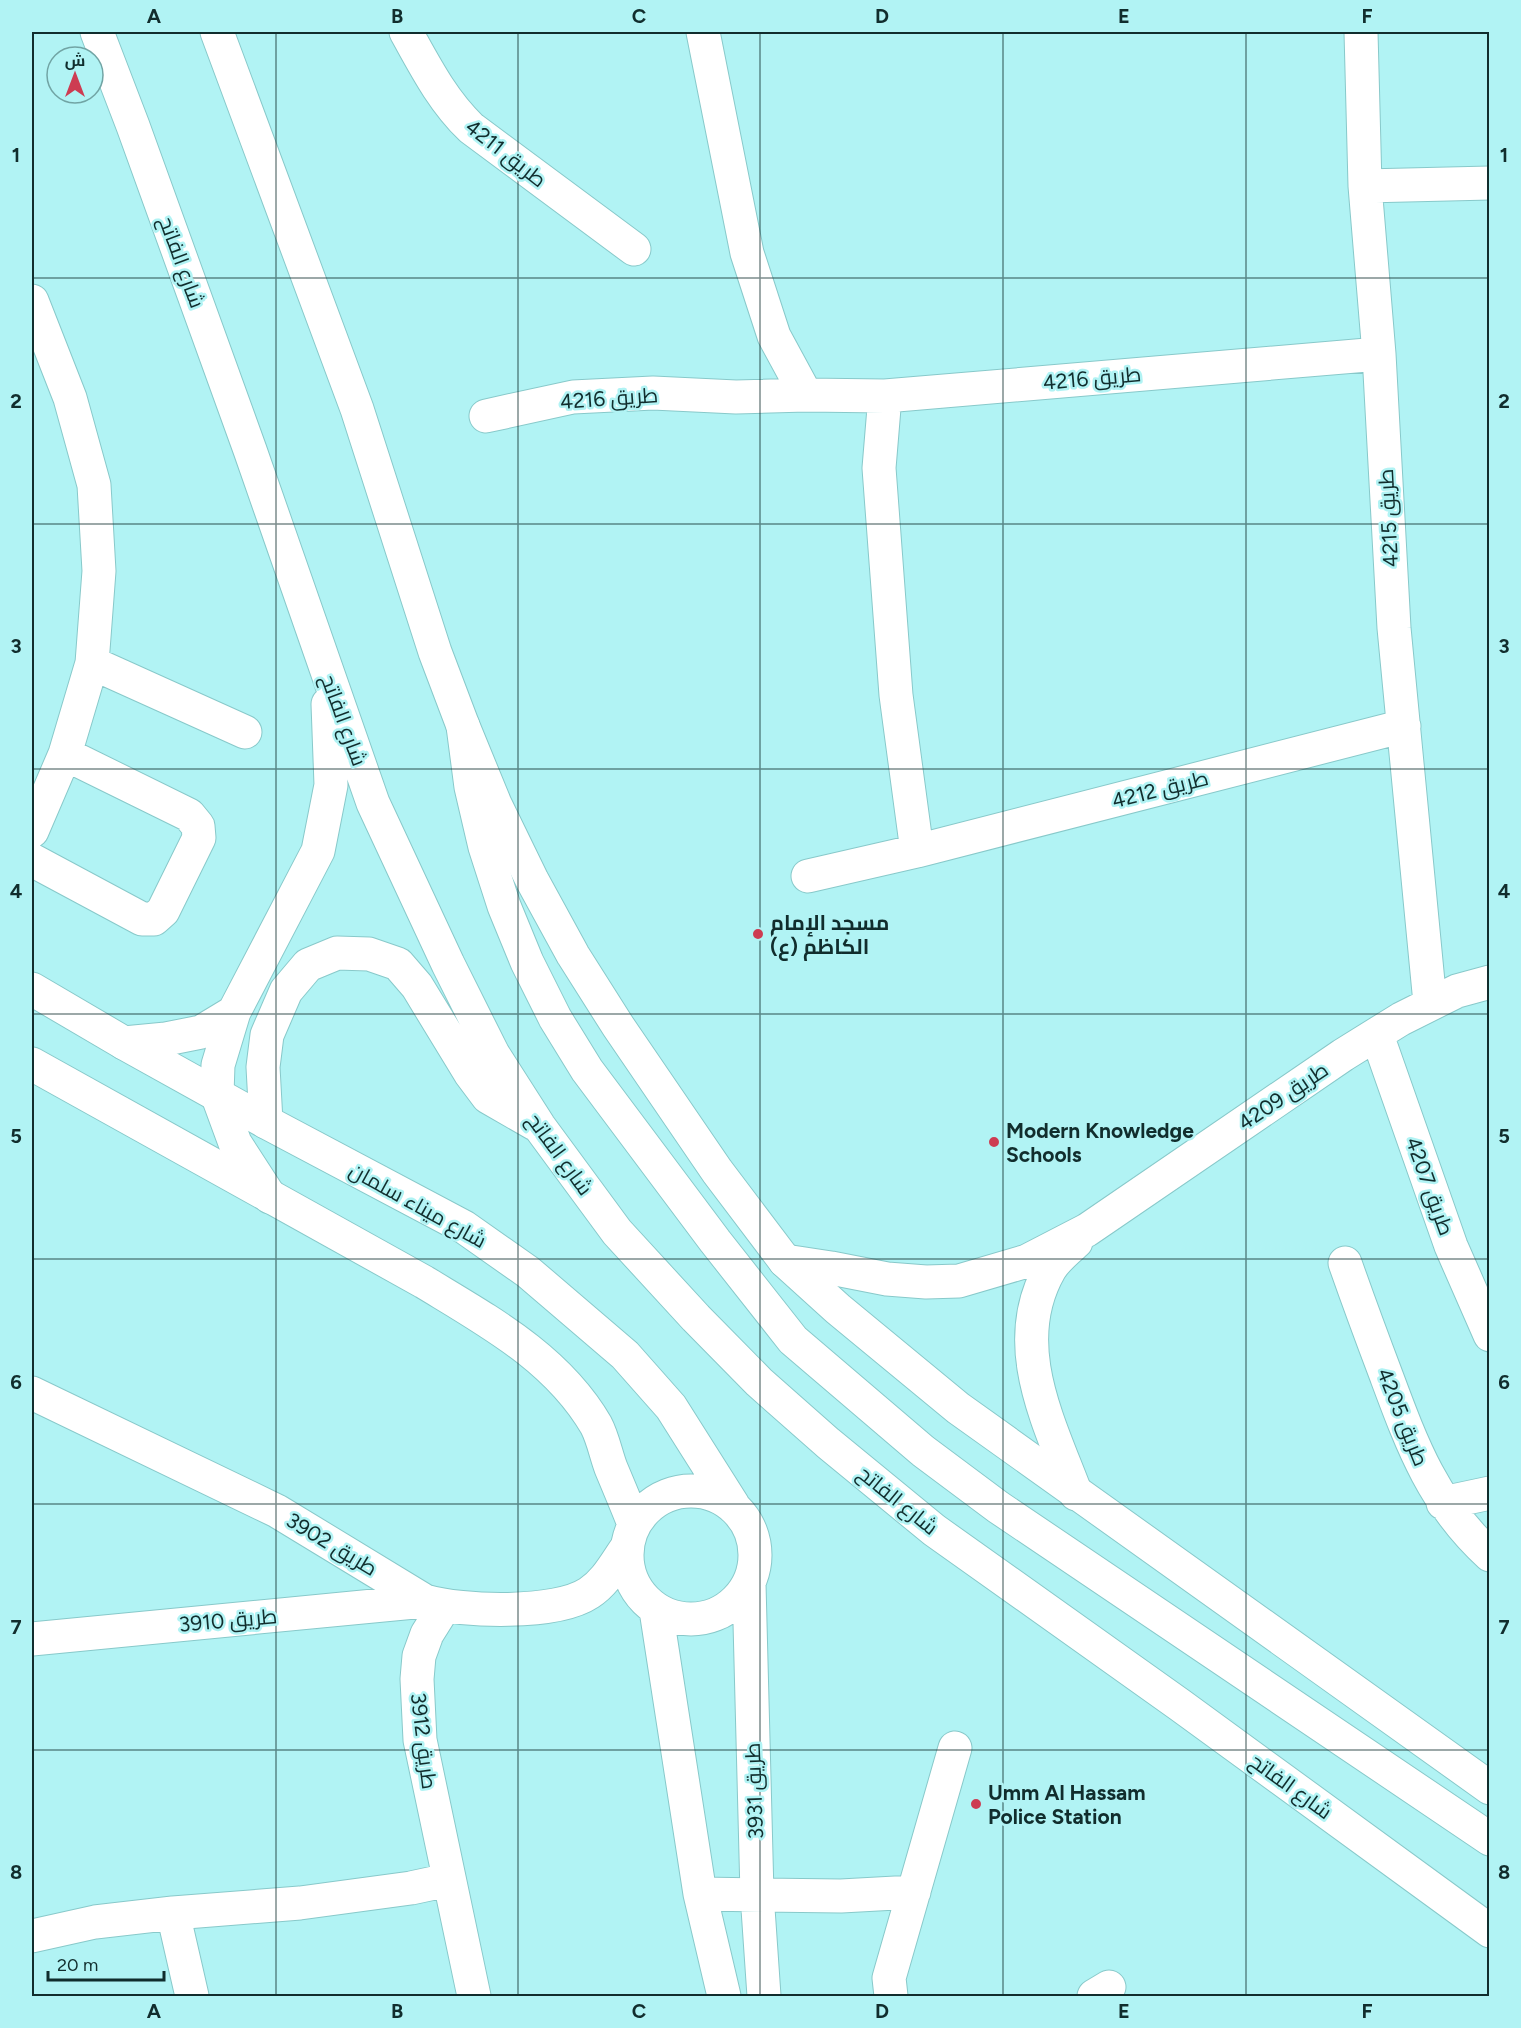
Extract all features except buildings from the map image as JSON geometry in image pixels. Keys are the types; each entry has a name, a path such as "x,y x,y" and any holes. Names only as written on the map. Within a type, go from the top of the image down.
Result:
{"main road":[{"name":"شارع الفاتح","path":"97,32 238,416 373,802 493,1054 539,1126 617,1232 759,1382 828,1443 934,1530 1490,1931"},
{"path":"217,32 357,409 410,576 463,726 495,804 532,880 573,955 618,1026 717,1171 785,1261 838,1310 958,1408 1490,1788"},
{"name":"طريق 4211","path":"406,32 439,91 462,120 634,249"},
{"path":"703,32 747,253 774,336 806,395"},
{"name":"طريق 4215","path":"1361,32 1365,186 1379,354 1394,628 1430,1003"},
{"path":"1365,186 1490,183"},
{"path":"32,301 70,398 94,485 99,571 92,663 65,754 32,831"},
{"name":"طريق 4216","path":"486,416 573,397 653,393 736,397 885,396 1379,354"},
{"path":"885,396 879,468 896,694 917,851"},
{"path":"92,663 245,732"},
{"path":"270,1197 236,1143 218,1094 218,1065 234,1012 318,851 330,785 328,675"},
{"path":"463,726 471,787 485,847 504,906 527,963 555,1018 587,1070 715,1241 793,1340 923,1451 998,1507 1490,1839"},
{"name":"طريق 4212","path":"808,876 917,851 1404,726"},
{"path":"32,860 142,919 154,920 163,911 199,838 198,826 189,815 65,754"},
{"path":"266,1122 263,1067 267,1035 286,991 309,965 337,954 369,954 398,964 417,986 470,1073 488,1097 539,1126"},
{"name":"طريق 4209","path":"785,1261 887,1279 926,1282 959,1281 1027,1261 1088,1230 1343,1055 1430,1003 1457,991 1490,982"},
{"name":"شارع ميناء سلمان","path":"32,989 266,1122 464,1227 528,1272 625,1355 671,1407 733,1505"},
{"path":"124,1043 166,1039 201,1032 234,1012"},
{"name":"طريق 4207","path":"1377,1035 1451,1246 1490,1335"},
{"path":"32,1064 487,1320 540,1358 576,1395 597,1427 630,1536 627,1562 633,1583 645,1601 656,1610 676,1618 698,1620 718,1614 736,1602 749,1584 755,1564 755,1542 747,1522 733,1505 717,1496 698,1491 679,1492 661,1498 646,1509 630,1536"},
{"name":"طريق 4209","path":"1076,1494 1047,1419 1035,1378 1031,1326 1040,1290 1052,1267 1088,1230"},
{"name":"طريق 4205","path":"1345,1263 1409,1439 1443,1503 1468,1535 1490,1555"},
{"name":"طريق 3902","path":"32,1393 277,1511 435,1604 488,1610 566,1603 587,1595 602,1583 630,1536"},
{"path":"1443,1503 1490,1493"},
{"name":"طريق 3931","path":"749,1584 757,1893 764,1996"},
{"name":"طريق 3910","path":"32,1639 435,1604"},
{"name":"طريق 3912","path":"435,1604 419,1656 417,1679 420,1740 474,1996"},
{"path":"656,1610 700,1893 724,1996"},
{"path":"891,1996 889,1978 955,1748"},
{"path":"32,1935 95,1922 300,1903 411,1888 448,1880"},
{"path":"700,1893 841,1896 914,1892"},
{"path":"173,1913 192,1996"}],"place":[{"name":"مسجد الإمام الكاظم (ع)","path":"758,934"},
{"name":"Modern Knowledge Schools","path":"994,1142"},
{"name":"Umm Al Hassam Police Station","path":"976,1804"}]}
